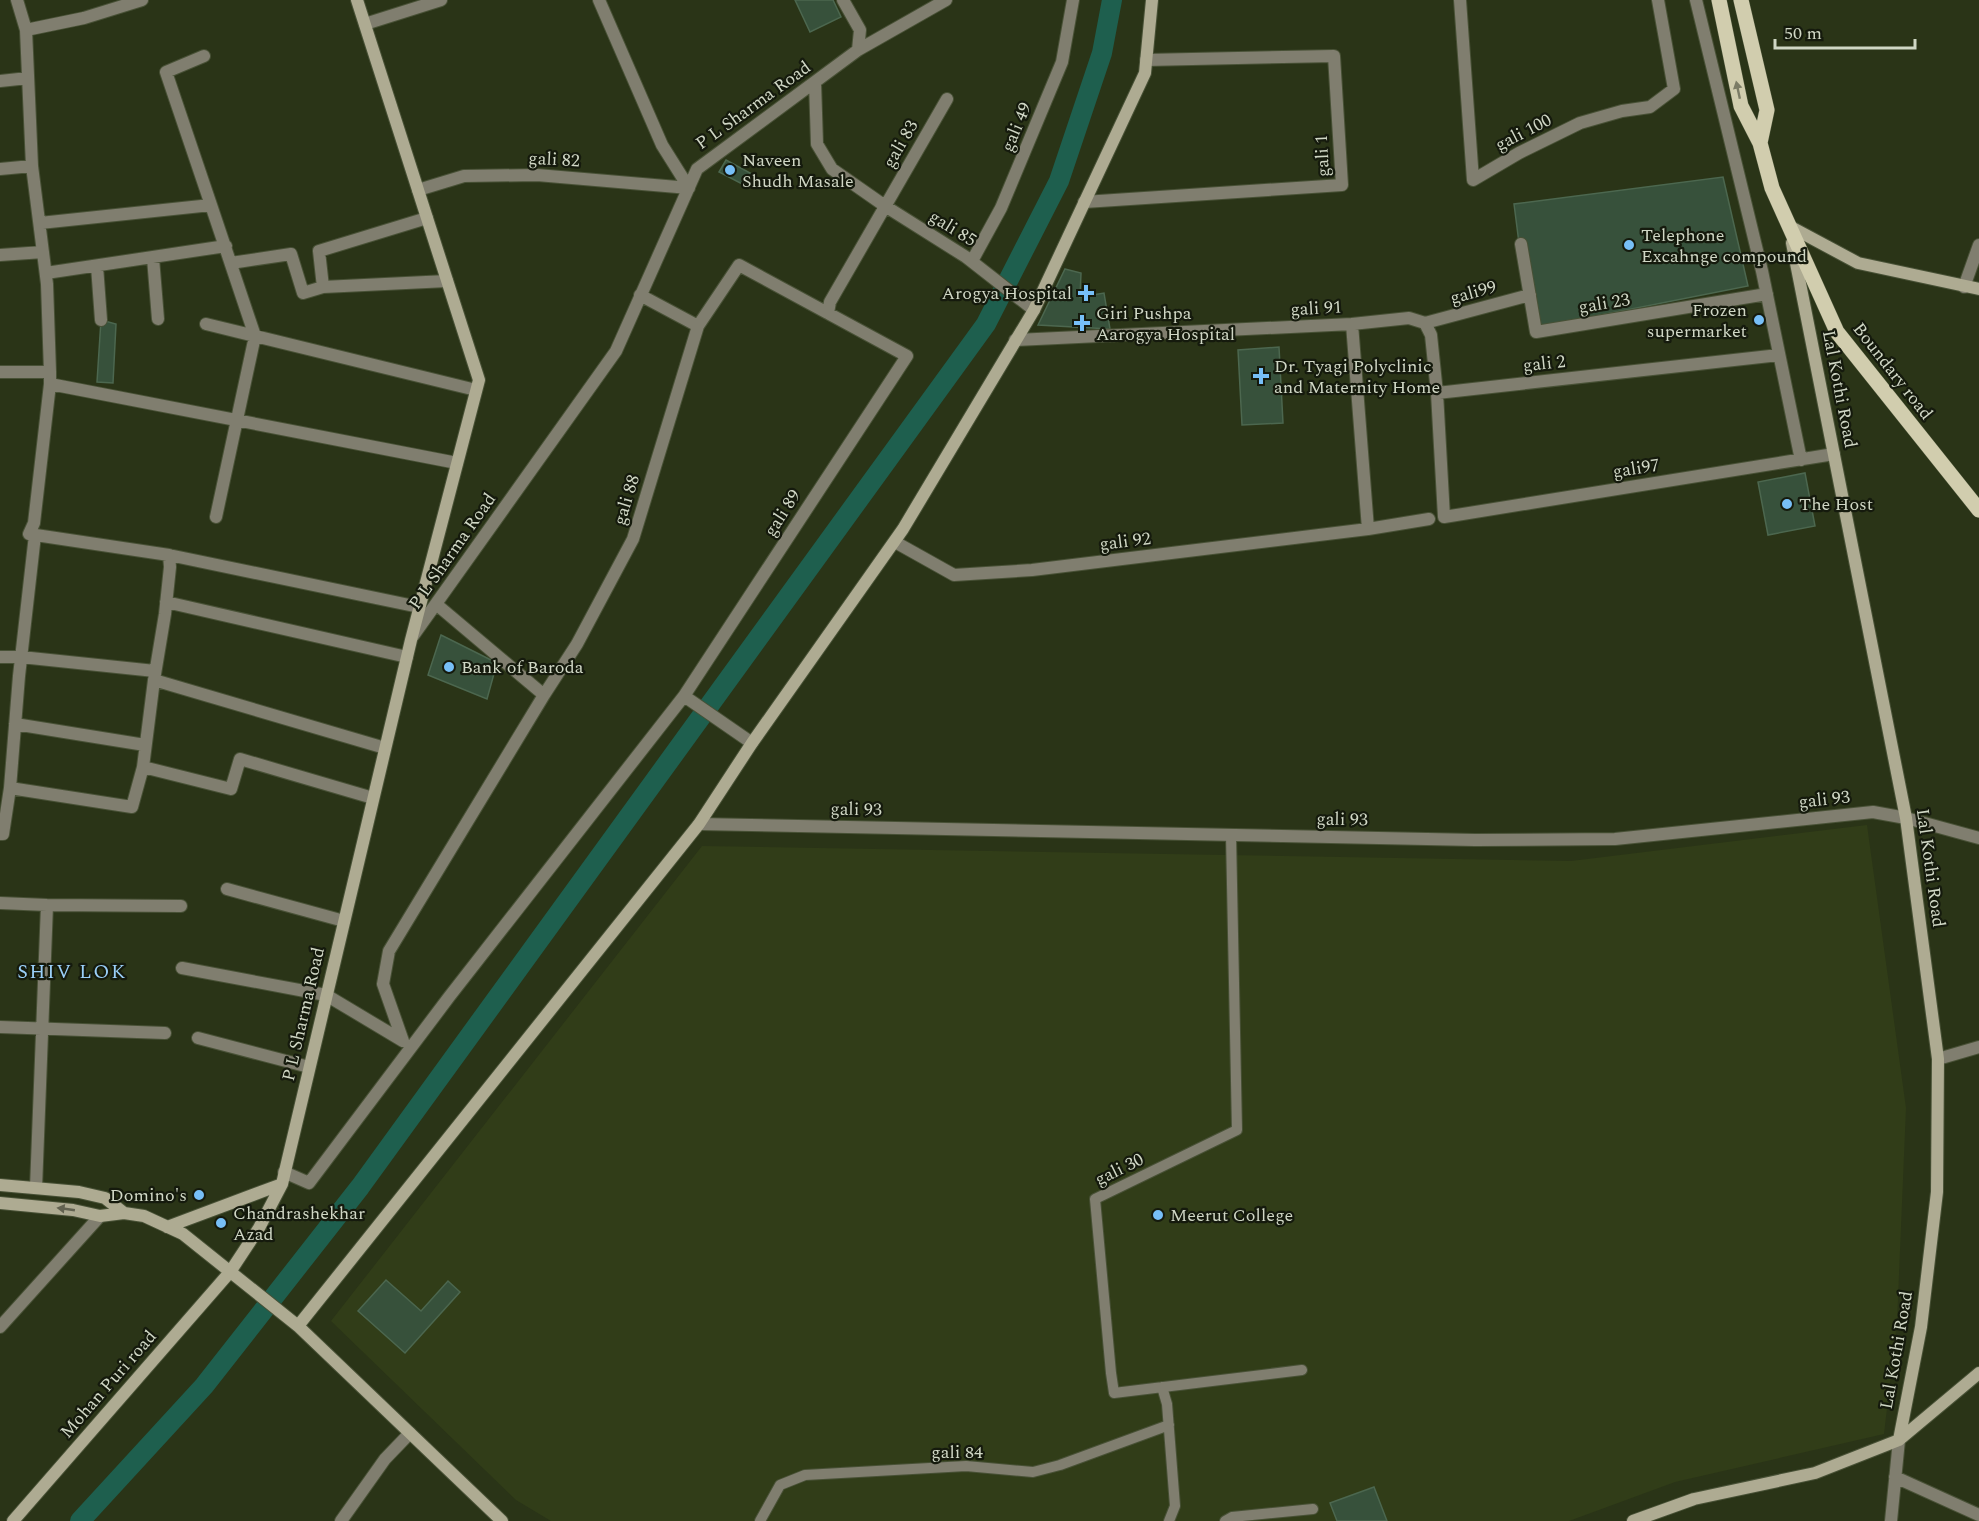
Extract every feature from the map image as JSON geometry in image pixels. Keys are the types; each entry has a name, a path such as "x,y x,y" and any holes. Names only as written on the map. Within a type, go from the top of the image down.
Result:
{"main road":[{"name":"Boundary road","path":"1719,0 1741,106 1760,143 1772,188 1837,332 1979,510"},
{"name":"Boundary road","path":"1741,0 1767,110 1760,143"}],"street":[{"path":"17,0 26,30 32,166 46,273 50,378 34,523 29,534 168,555 419,607"},
{"path":"357,0 479,380 411,640"},
{"path":"365,24 441,0"},
{"path":"599,0 662,145 689,188"},
{"path":"843,0 860,30 858,50"},
{"name":"P L Sharma Road","path":"230,1272 259,1228 283,1178 411,640 616,351 698,169 858,50 946,0"},
{"name":"gali 49","path":"972,261 1001,208 1062,62 1073,0"},
{"path":"298,1326 699,824 752,743 895,542 1015,340 1084,202 1145,73 1152,0"},
{"name":"gali 100","path":"1460,0 1473,180 1519,153 1580,123 1622,111 1650,107 1674,90 1658,0"},
{"path":"1696,0 1767,294 1801,460"},
{"path":"26,30 84,18 137,1"},
{"path":"204,56 166,72 255,336 216,517"},
{"name":"gali 1","path":"1084,202 1342,185 1334,56 1146,60"},
{"path":"0,81 28,78"},
{"name":"gali 85","path":"815,82 817,144 832,169 885,206 972,261 1031,308"},
{"name":"gali 83","path":"828,313 830,302 947,99"},
{"path":"0,169 32,166"},
{"name":"gali 82","path":"418,190 464,176 537,175 689,188"},
{"path":"39,223 211,205"},
{"path":"323,287 319,251 427,218"},
{"path":"1789,226 1858,263 1979,289"},
{"name":"Lal Kothi Road","path":"1789,226 1906,818 1938,1059 1937,1192 1921,1327 1899,1440 1891,1521"},
{"name":"gali 23","path":"1521,244 1536,332 1767,294"},
{"path":"1964,287 1979,245"},
{"path":"46,273 226,246"},
{"path":"0,255 43,252"},
{"path":"231,263 291,254 303,292 323,287 447,281"},
{"path":"153,258 158,319"},
{"name":"gali 88","path":"326,995 403,1041 383,984 388,951 544,695 578,644 633,539 698,326 739,265 828,313"},
{"path":"97,266 101,320"},
{"path":"640,295 698,326"},
{"name":"gali99","path":"1425,323 1530,295"},
{"name":"gali 89","path":"684,696 907,356 828,313"},
{"path":"1352,324 1410,318 1425,323 1431,335 1437,393"},
{"path":"206,324 476,390"},
{"name":"gali 91","path":"1015,340 1352,324 1368,529"},
{"name":"gali 2","path":"1437,393 1779,355"},
{"path":"0,372 50,378 237,420 457,463"},
{"name":"gali97","path":"1437,393 1444,517 1834,454"},
{"path":"1368,529 1428,519"},
{"name":"gali 92","path":"895,542 954,575 1032,570 1368,529"},
{"path":"0,834 3,834 10,788 21,657 35,534"},
{"path":"10,788 132,807 143,767 166,602 170,567 168,555"},
{"path":"166,602 407,657"},
{"path":"436,604 544,695"},
{"path":"0,657 21,657 154,676 385,748"},
{"path":"167,1227 283,1178 309,1183 442,1006 684,696 752,743"},
{"path":"15,724 145,745"},
{"path":"143,767 231,789 240,759 373,798"},
{"name":"gali 93","path":"699,824 1476,840 1616,839 1873,812 1906,818 1979,838"},
{"path":"227,889 344,921"},
{"path":"0,903 181,906"},
{"path":"36,1188 47,905"},
{"path":"182,968 326,995"},
{"path":"0,1027 165,1033"},
{"path":"198,1038 309,1067"},
{"path":"1938,1059 1979,1047"},
{"path":"0,1185 79,1192 105,1198 124,1213"},
{"path":"0,1203 73,1210 100,1216 124,1213 144,1216 183,1234 298,1326 502,1521"},
{"path":"0,1328 100,1216"},
{"name":"Mohan Puri road","path":"13,1521 230,1272"},
{"path":"1632,1521 1694,1499 1815,1473 1899,1440 1979,1373"},
{"path":"341,1521 385,1459 410,1433"},
{"path":"1895,1477 1979,1515"}],"lane":[{"name":"gali 30","path":"1231,835 1237,1130 1095,1198 1114,1393 1302,1370"},
{"path":"1162,1387 1167,1404 1175,1506 1169,1521"},
{"name":"gali 84","path":"760,1521 780,1485 805,1475 966,1466 1033,1472 1059,1465 1169,1425"},
{"path":"1225,1521 1232,1517 1312,1509"}],"shaded area":[{"name":"Meerut College","path":"1867,825 1906,1108 1897,1322 1884,1434 1675,1482 1569,1521 551,1521 516,1500 331,1321 702,846 1571,861"}],"building":[{"path":"795,0 833,0 841,17 810,32"},
{"path":"726,160 752,174 746,186 719,172"},
{"name":"Telephone Excahnge compound","path":"1723,177 1748,286 1530,329 1514,204"},
{"path":"1065,269 1081,273 1080,297 1104,293 1110,329 1038,325"},
{"path":"101,320 116,324 113,383 97,382"},
{"path":"1279,347 1283,423 1242,425 1238,350"},
{"name":"The Host","path":"1805,473 1815,526 1768,535 1758,482"},
{"path":"441,635 497,663 487,699 428,675"},
{"path":"386,1280 421,1311 448,1281 460,1292 405,1353 358,1311"},
{"path":"1374,1487 1387,1521 1337,1521 1330,1503"}],"waterway":[{"path":"80,1521 204,1386 360,1187 986,324 1059,181 1102,53 1112,0"}],"place":[{"name":"Naveen Shudh Masale","path":"730,170"},
{"name":"Telephone Excahnge compound","path":"1629,245"},
{"name":"Arogya Hospital","path":"1086,293"},
{"name":"Frozen supermarket","path":"1759,320"},
{"name":"Giri Pushpa Aarogya Hospital","path":"1082,323"},
{"name":"Dr. Tyagi Polyclinic and Maternity Home","path":"1261,376"},
{"name":"The Host","path":"1787,504"},
{"name":"Bank of Baroda","path":"449,667"},
{"name":"Domino's","path":"199,1195"},
{"name":"Meerut College","path":"1158,1215"},
{"name":"Chandrashekhar Azad","path":"221,1223"}],"district":[{"name":"SHIV LOK","path":"72,971"}]}
